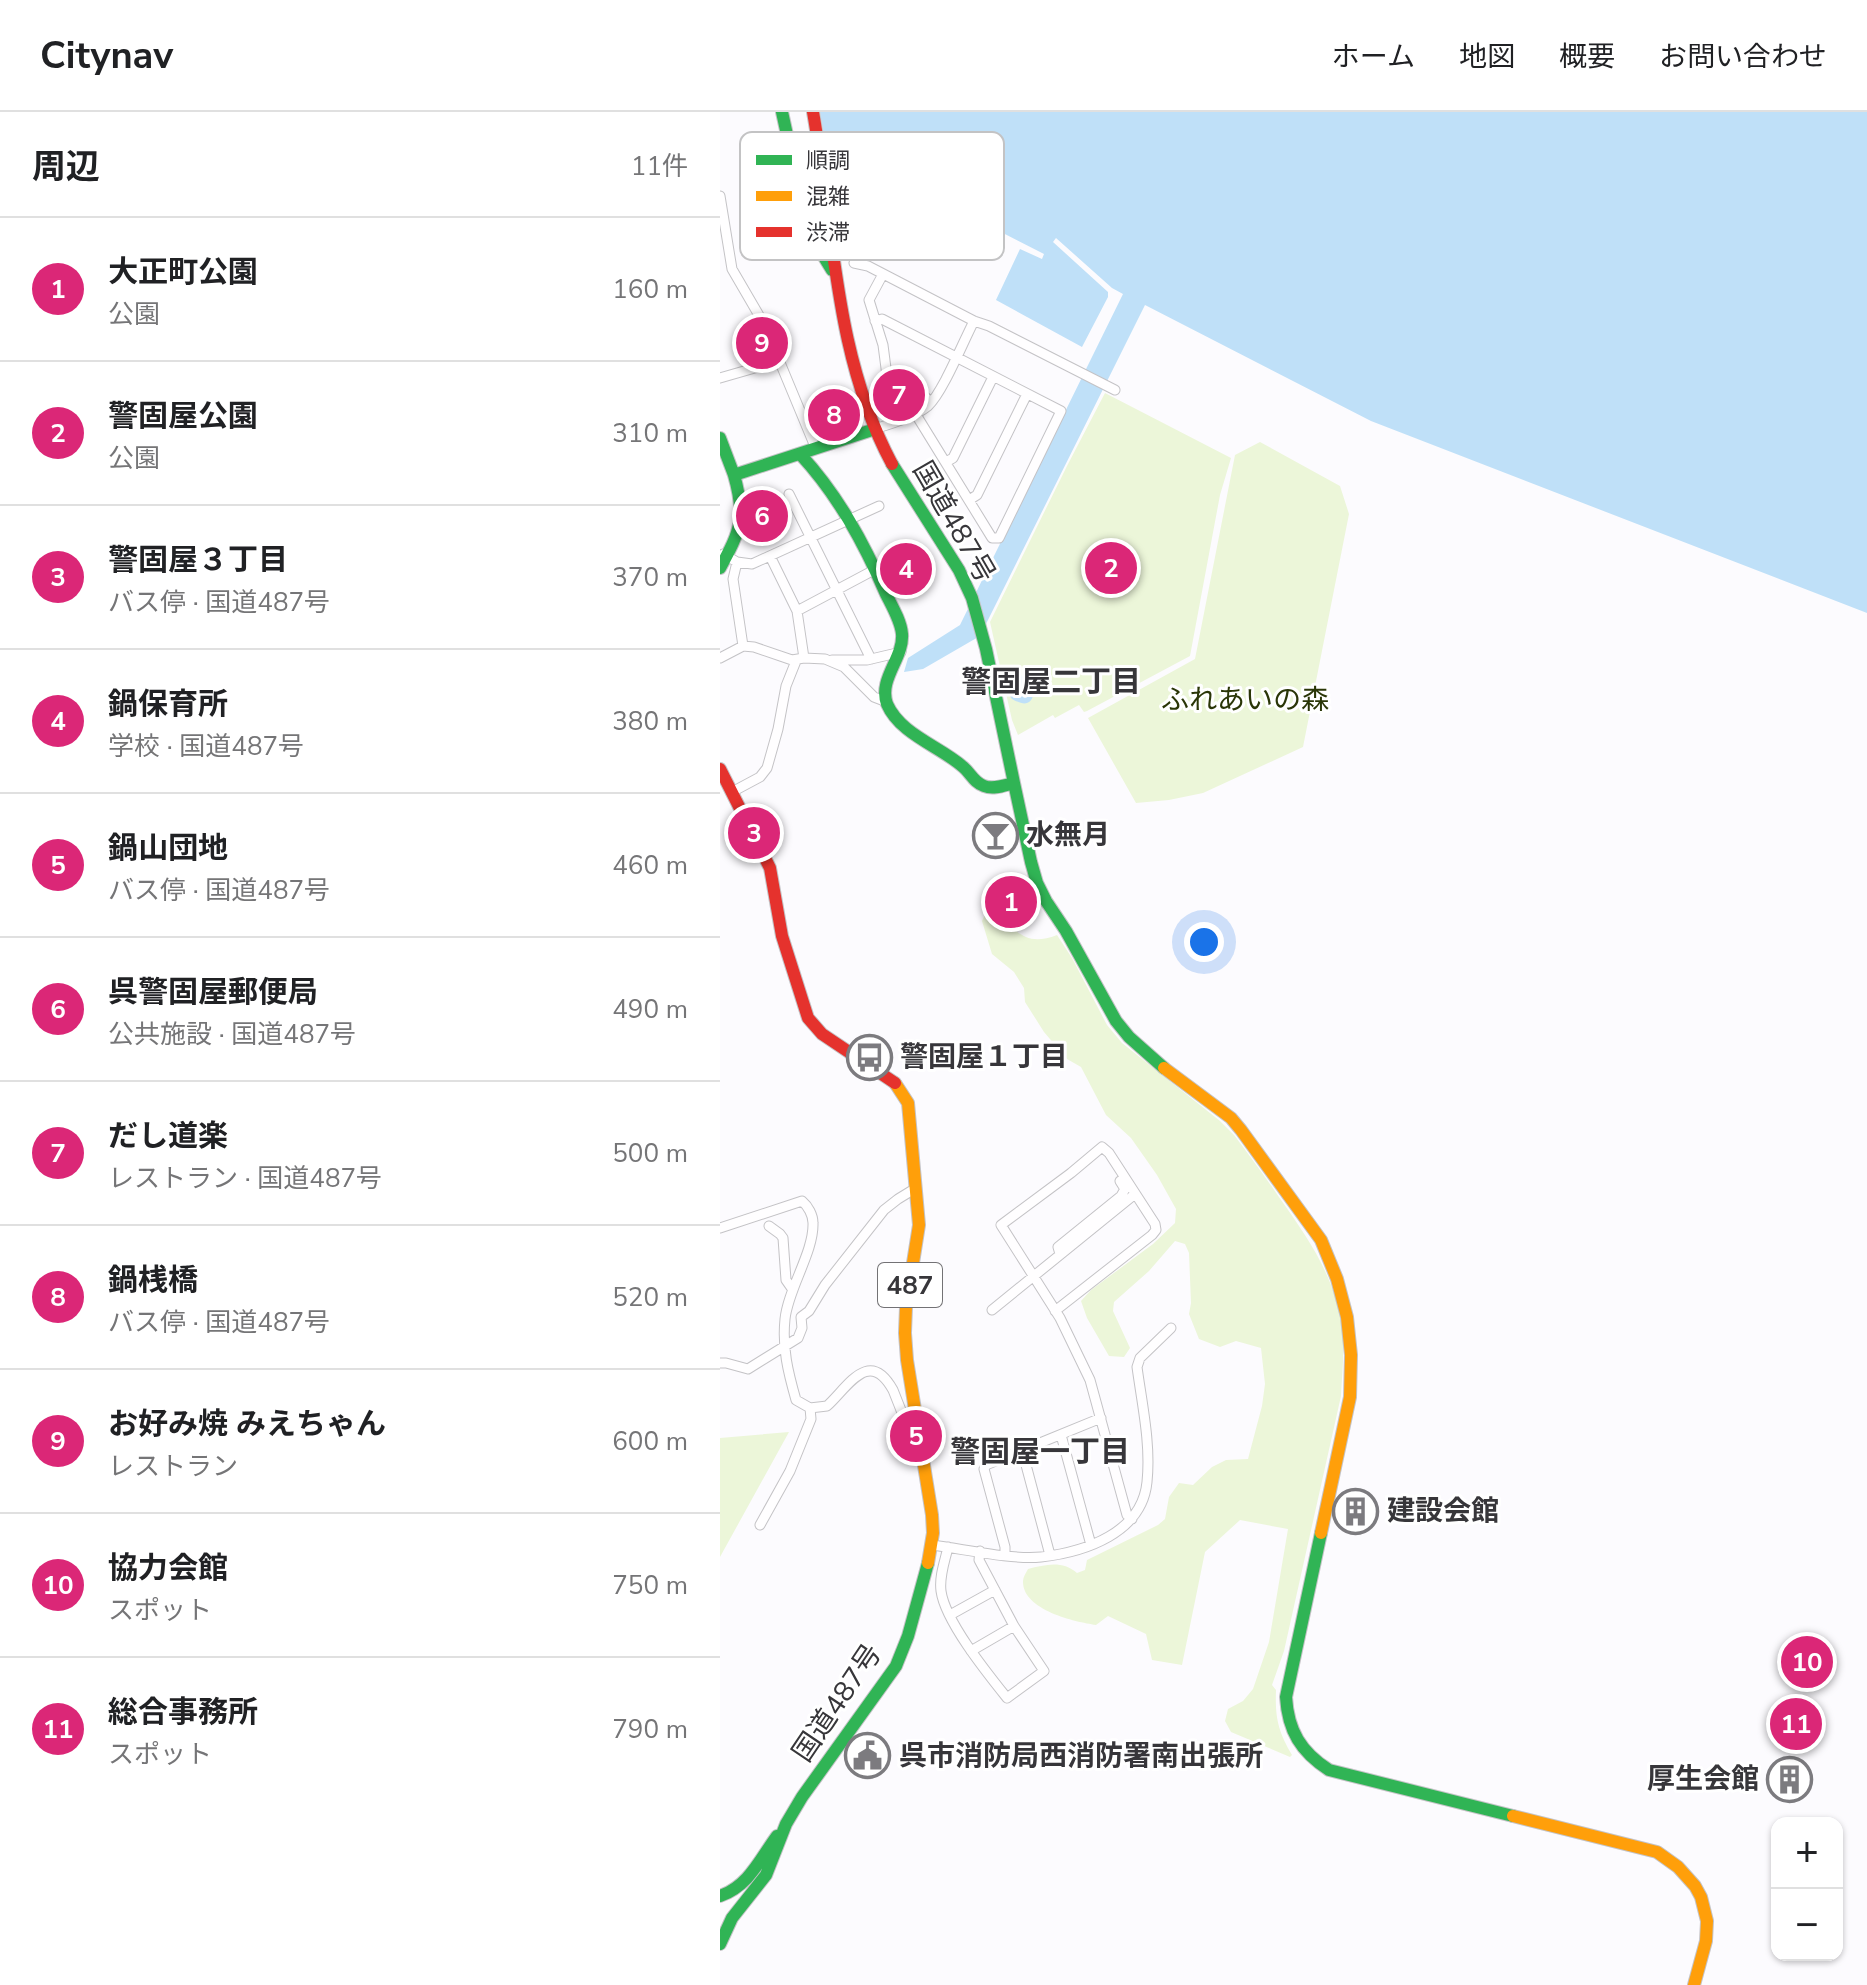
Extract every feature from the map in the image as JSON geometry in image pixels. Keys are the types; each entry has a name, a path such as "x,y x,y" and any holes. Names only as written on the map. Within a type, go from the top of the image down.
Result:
{"main road":[{"name":"国道487号","path":"782,112 786,132"},
{"path":"803,112 807,132"},
{"name":"国道487号","path":"813,112 817,132"},
{"name":"国道487号","path":"826,260 835,275"},
{"path":"832,260 835,275"},
{"name":"国道487号","path":"834,260 857,378 875,429 883,448 954,562 976,608 1037,883 1116,1021 1150,1057 1231,1118 1321,1240 1343,1292 1350,1326 1350,1397 1286,1697 1286,1712 1292,1734 1304,1752 1329,1770 1657,1852 1671,1859 1695,1885 1704,1906 1707,1934 1694,1985"},
{"path":"734,475 875,429"},
{"path":"720,438 743,510 742,523 726,560"},
{"path":"800,454 819,473 849,519 902,630 901,652 885,693 893,713 918,737 963,767 981,786 990,788 1014,783"},
{"name":"国道487号","path":"720,769 727,792 770,868 782,936 808,1018 822,1034 896,1084 908,1103 919,1225 905,1333 932,1515 932,1545 908,1636 896,1666 802,1797 786,1824 766,1875 732,1918 720,1944"},
{"path":"720,1896 740,1888 786,1824"}],"street":[{"path":"720,196 732,269 764,324 816,449"},
{"path":"854,263 868,266 1111,388"},
{"path":"883,274 869,300 883,345 887,376 931,402"},
{"path":"875,321 882,319 1061,411 999,538 992,538 915,413"},
{"path":"875,429 915,413 936,397 974,321"},
{"path":"720,378 779,361"},
{"path":"946,462 953,458 993,377"},
{"path":"969,500 977,495 1027,394"},
{"path":"789,494 871,659"},
{"path":"743,646 733,579 726,560 752,564 879,506"},
{"path":"727,792 760,777 767,768 786,686 800,659 797,611 770,556"},
{"path":"797,611 874,570"},
{"path":"720,658 743,646 800,659 871,659 901,652"},
{"path":"825,659 844,667 874,697 887,702"},
{"path":"1055,1311 1156,1230 1109,1153 1102,1147 1001,1225 1055,1311 1090,1380 1127,1515 1132,1519"},
{"path":"1060,1254 1058,1247 1121,1196 1125,1189 1108,1161 1109,1153"},
{"path":"720,1363 748,1369 798,1338 802,1328 801,1317 809,1311 825,1285 884,1210 916,1188"},
{"path":"992,1310 1135,1194"},
{"path":"720,1228 802,1201 807,1205 813,1222 810,1242 785,1315 786,1368 796,1400 810,1408 827,1406 858,1375 868,1370 879,1372 893,1390 922,1462"},
{"path":"769,1226 783,1238 786,1280 793,1290"},
{"path":"932,1545 1041,1557 1091,1545 1126,1526 1140,1505 1147,1485 1147,1450 1137,1367 1140,1358 1171,1328"},
{"path":"760,1525 790,1471 811,1419 810,1408"},
{"path":"1005,1555 984,1469 986,1465 1101,1418"},
{"path":"1061,1435 1091,1545"},
{"path":"1022,1450 1050,1555"},
{"path":"948,1547 940,1577 941,1593 971,1651 1007,1698 1044,1671 1014,1626 979,1560 980,1551"},
{"path":"950,1615 995,1590"},
{"path":"971,1651 1014,1626"}],"green space":[{"path":"1105,393 1231,458 1220,495 1190,656 1087,711 1084,712 1079,705 1055,718 1053,715 1018,735 990,622"},
{"name":"ふれあいの森","path":"1260,442 1340,486 1349,514 1303,747 1203,793 1136,803 1088,718 1195,659 1235,455"},
{"path":"986,912 1000,913 1018,933 1031,939 1057,935 1107,1025 1122,1043 1234,1135 1302,1230 1334,1292 1343,1336 1341,1396 1284,1651 1272,1685 1276,1690 1278,1724 1292,1755 1290,1757 1231,1732 1225,1721 1228,1709 1243,1701 1253,1689 1269,1642 1288,1529 1240,1520 1205,1552 1182,1665 1152,1660 1146,1634 1108,1616 1096,1625 1076,1621 1040,1607 1025,1591 1023,1580 1028,1569 1053,1565 1065,1566 1077,1573 1085,1570 1087,1560 1165,1519 1169,1497 1179,1483 1193,1485 1212,1467 1226,1460 1248,1459 1265,1384 1261,1348 1236,1341 1220,1347 1199,1339 1189,1314 1189,1253 1185,1244 1175,1241 1149,1271 1114,1302 1113,1311 1130,1348 1124,1357 1109,1356 1081,1301 1175,1223 1176,1209 1131,1138 1106,1115 1081,1067 1067,1059 1044,1032 1025,1002 1024,988 1014,972 992,954 982,921"},
{"path":"789,1432 720,1557 720,1438"}],"water":[{"path":"820,112 1867,112 1867,613 1371,421 1145,305 980,636 923,669 904,672 908,658 960,625 1123,294 1112,288 1056,238 1053,242 1108,292 1082,347 996,300 1020,249 1042,259 1044,254 1004,234 1004,132 823,132"},
{"path":"1020,675 1034,681 1034,693 1028,703 1012,699 1008,692 1011,682"}],"traffic: fast":[{"path":"782,112 786,132"},
{"path":"826,260 832,270"},
{"path":"720,568 739,523 740,502 734,475 875,429"},
{"path":"720,438 734,475"},
{"path":"800,454 849,520 898,619 902,643 888,677 887,704 910,732 953,759 981,785 996,787 1014,783 1031,862 1046,901 1116,1021 1164,1068"},
{"path":"892,464 959,570 972,598 1014,783"},
{"path":"1321,1533 1286,1697 1298,1740 1311,1756 1329,1770 1513,1816"},
{"path":"720,1944 732,1918 766,1875 786,1824 802,1797 896,1666 908,1636 928,1563"},
{"path":"720,1896 746,1879 777,1836"}],"traffic: slow":[{"path":"1164,1068 1231,1118 1241,1130 1321,1240 1337,1279 1347,1317 1351,1355 1350,1397 1321,1533"},
{"path":"895,1083 908,1103 919,1225 905,1333 932,1515 933,1533 928,1563"},
{"path":"1513,1816 1657,1852 1678,1867 1701,1897 1707,1921 1706,1941 1694,1985"}],"traffic: jam":[{"path":"813,112 816,132"},
{"path":"834,260 858,380 892,464"},
{"path":"720,769 770,868 782,936 808,1018 822,1034 895,1083"}],"place":[{"name":"お好み焼 みえちゃん","path":"762,343"},
{"name":"だし道楽","path":"899,395"},
{"name":"鍋桟橋","path":"834,415"},
{"name":"呉警固屋郵便局","path":"762,516"},
{"name":"警固屋公園","path":"1111,568"},
{"name":"鍋保育所","path":"906,569"},
{"name":"警固屋３丁目","path":"754,833"},
{"name":"水無月","path":"995,835"},
{"name":"大正町公園","path":"1011,902"},
{"name":"警固屋１丁目","path":"869,1057"},
{"name":"鍋山団地","path":"916,1436"},
{"name":"建設会館","path":"1356,1511"},
{"name":"協力会館","path":"1807,1662"},
{"name":"総合事務所","path":"1796,1724"},
{"name":"呉市消防局西消防署南出張所","path":"868,1756"},
{"name":"厚生会館","path":"1790,1779"}],"district":[{"name":"警固屋二丁目","path":"1051,682"},
{"name":"警固屋一丁目","path":"1040,1452"}]}
